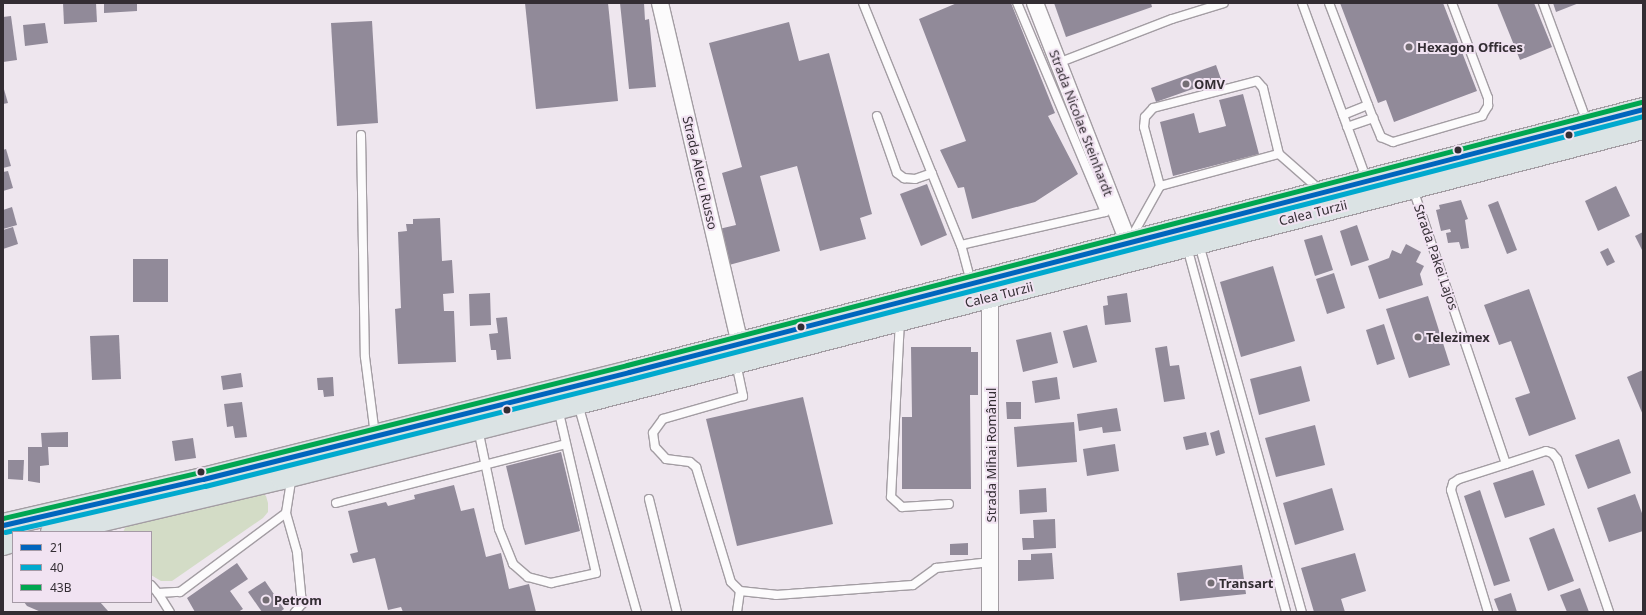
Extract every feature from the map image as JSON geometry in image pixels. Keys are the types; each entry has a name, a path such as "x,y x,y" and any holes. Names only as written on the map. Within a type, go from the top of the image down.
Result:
{"main road":[{"name":"Calea Turzii","path":"64,531 100,528 300,473 568,406 972,282 1323,193 1643,109"},
{"name":"Calea Turzii","path":"3,525 203,479 375,436 738,353 900,320 990,298 1643,128"}],"street":[{"name":"Strada Alecu Russo","path":"660,3 738,353"},
{"name":"Strada Nicolae Steinhardt","path":"1035,3 1128,242"},
{"name":"Strada Mihai Românul","path":"990,298 990,612"}],"lane":[{"path":"863,3 961,245 972,282"},
{"path":"961,245 1105,212 1018,3"},
{"path":"1058,63 1172,19 1224,3"},
{"path":"1302,3 1367,181"},
{"path":"1329,3 1381,137 1393,142 1482,116 1486,112 1488,98 1452,3"},
{"path":"1543,3 1588,124"},
{"path":"1128,242 1160,186 1144,127 1145,117 1154,108 1257,81 1264,88 1279,154 1323,193"},
{"path":"1343,115 1368,105"},
{"path":"877,116 897,173 904,178 915,179 932,173"},
{"path":"1347,127 1373,118"},
{"path":"361,134 365,357 375,436"},
{"path":"1160,186 1279,154"},
{"name":"Strada Pakei Lajos","path":"1413,188 1506,464"},
{"path":"1193,245 1286,612"},
{"path":"1193,245 1302,612"},
{"path":"900,320 891,497 902,507 949,504"},
{"path":"738,353 743,396 663,419 653,433 654,447 666,459 690,462 696,467 731,582 740,591 776,595 913,585 936,568 991,562"},
{"path":"477,429 500,529 513,564 528,577 551,583 596,573 566,444 568,406"},
{"path":"568,406 637,612"},
{"path":"336,503 566,444"},
{"path":"1488,612 1451,490 1453,483 1459,479 1546,451 1552,453 1557,459 1609,612"},
{"path":"295,612 302,604 297,552 286,513 290,482 300,473"},
{"path":"649,499 677,612"},
{"path":"158,593 180,592 286,513"},
{"path":"152,586 170,612"},
{"path":"737,612 740,591"}],"green space":[{"path":"261,492 266,496 268,503 268,512 263,518 172,581 161,581 152,576 152,531 124,531 127,524"}],"building":[{"path":"63,3 96,3 97,22 64,24"},
{"path":"104,3 137,3 137,11 104,13"},
{"path":"525,3 608,3 618,101 536,109"},
{"path":"620,3 644,3 645,20 649,19 656,87 629,89"},
{"path":"957,3 1011,3 1055,113 1048,116 1078,174 1035,202 972,219 964,187 958,188 940,150 966,141 919,19"},
{"path":"1054,3 1151,3 1152,7 1066,37"},
{"name":"Hexagon Offices","path":"1340,3 1443,3 1477,91 1394,122 1386,100 1378,103"},
{"path":"1497,3 1534,3 1552,47 1520,60"},
{"path":"1553,3 1579,3 1556,12"},
{"path":"11,16 17,60 3,62 3,17"},
{"path":"372,21 378,123 337,126 331,23"},
{"path":"789,22 799,61 829,53 872,214 860,218 866,239 820,251 797,166 760,176 780,251 729,265 719,229 736,225 722,173 742,167 709,43"},
{"path":"45,23 48,43 25,46 23,25"},
{"name":"OMV","path":"1216,65 1221,79 1156,102 1151,88"},
{"path":"3,86 8,103 3,104"},
{"name":"OMV","path":"1243,94 1259,154 1173,176 1160,122 1194,113 1199,133 1226,126 1219,100"},
{"path":"6,149 11,166 3,168 3,150"},
{"path":"8,171 13,188 3,191 3,172"},
{"path":"927,184 947,235 921,246 900,194"},
{"path":"1616,186 1630,216 1598,231 1585,201"},
{"path":"1461,200 1468,219 1465,220 1469,248 1461,249 1459,242 1448,243 1446,233 1451,232 1450,229 1441,231 1436,210 1440,209 1439,205"},
{"path":"1498,201 1517,250 1507,254 1488,205"},
{"path":"12,207 17,225 3,229 3,210"},
{"path":"440,218 442,261 452,260 454,293 443,294 444,311 454,311 456,362 398,364 395,309 401,308 398,232 407,231 406,224 413,224 413,219"},
{"path":"1357,225 1369,260 1351,266 1340,231"},
{"path":"13,227 18,244 3,249 3,230"},
{"path":"1643,232 1643,249 1642,250 1635,236"},
{"path":"1322,235 1333,270 1315,276 1304,240"},
{"path":"1406,244 1421,252 1416,262 1424,266 1420,274 1423,285 1379,299 1368,266 1389,258 1392,250 1401,254"},
{"path":"1608,248 1615,262 1607,266 1600,252"},
{"path":"133,259 168,259 168,302 133,302"},
{"path":"1273,266 1295,341 1241,357 1220,282"},
{"path":"1334,273 1345,308 1327,314 1316,279"},
{"path":"1529,289 1576,419 1529,436 1515,398 1530,393 1511,341 1499,345 1484,305"},
{"path":"490,293 491,325 470,326 469,294"},
{"path":"1127,293 1131,322 1105,325 1103,306 1108,305 1107,296"},
{"name":"Telezimex","path":"1428,296 1450,365 1409,378 1386,309"},
{"path":"507,317 511,359 497,360 496,350 491,350 489,334 498,333 496,318"},
{"path":"1384,324 1395,359 1377,365 1366,330"},
{"path":"1087,325 1097,362 1073,368 1063,331"},
{"path":"1051,332 1058,363 1023,372 1016,340"},
{"path":"119,335 121,379 92,380 90,336"},
{"path":"1167,346 1170,366 1179,365 1185,399 1164,402 1155,348"},
{"path":"911,347 971,347 971,352 978,352 978,395 970,395 971,489 902,489 902,417 912,417"},
{"path":"1301,366 1310,401 1259,415 1250,379"},
{"path":"1643,370 1643,415 1627,377"},
{"path":"241,373 243,387 223,390 221,376"},
{"path":"333,377 334,396 324,397 323,390 318,390 317,378"},
{"path":"1057,377 1060,399 1035,403 1032,381"},
{"path":"803,397 833,524 737,546 706,419"},
{"path":"242,402 247,437 235,438 233,426 227,427 224,404"},
{"path":"1006,402 1021,402 1021,419 1007,419"},
{"path":"1117,408 1121,431 1103,433 1102,427 1079,431 1077,414"},
{"path":"1074,422 1077,462 1017,467 1014,427"},
{"path":"1315,425 1325,465 1276,477 1265,438"},
{"path":"1219,430 1225,453 1216,456 1210,433"},
{"path":"68,432 68,447 48,447 49,465 40,466 40,483 28,481 28,447 42,447 41,433"},
{"path":"1206,432 1209,445 1186,450 1183,437"},
{"path":"193,438 196,458 175,461 172,441"},
{"path":"1619,439 1631,473 1588,489 1575,455"},
{"path":"1115,444 1119,471 1087,476 1083,449"},
{"path":"561,452 580,531 525,545 506,466"},
{"path":"8,460 24,460 23,480 8,479"},
{"path":"1533,470 1545,505 1505,518 1493,483"},
{"path":"454,485 461,511 474,508 486,557 501,553 509,589 529,584 536,612 403,612 401,607 388,610 375,558 353,563 350,554 358,552 348,511 386,502 388,506 415,499 414,495"},
{"path":"1046,488 1047,512 1020,514 1019,490"},
{"path":"1332,488 1344,530 1295,545 1283,503"},
{"path":"1480,490 1510,581 1494,586 1464,496"},
{"path":"1635,494 1643,516 1643,531 1609,542 1597,508"},
{"path":"1055,519 1056,548 1023,550 1022,538 1034,538 1033,520"},
{"path":"1554,528 1574,581 1548,591 1529,538"},
{"path":"968,543 968,555 950,555 950,544"},
{"path":"1052,553 1054,579 1018,581 1018,560 1031,560 1031,554"},
{"path":"1355,553 1366,591 1341,599 1345,612 1314,612 1301,568"},
{"path":"237,563 248,579 230,591 243,609 238,612 195,612 187,598"},
{"name":"Transart","path":"1242,565 1246,594 1180,601 1177,573"},
{"name":"Petrom","path":"265,581 284,609 280,612 262,612 248,592"},
{"path":"1580,588 1589,612 1567,612 1560,595"},
{"path":"1511,593 1517,612 1499,612 1494,599"},
{"path":"25,603 101,603 108,611 41,612 27,606"}],"transit line":[{"name":"43B","path":"3,518 201,472 627,365 1641,102"},
{"name":"21","path":"3,525 203,479 629,372 1643,109"},
{"name":"40","path":"5,532 205,486 631,379 1643,116"}],"place":[{"name":"Hexagon Offices","path":"1409,47"},
{"name":"OMV","path":"1186,84"},
{"name":"Telezimex","path":"1418,337"},
{"name":"Transart","path":"1211,583"},
{"name":"Petrom","path":"266,600"}]}
